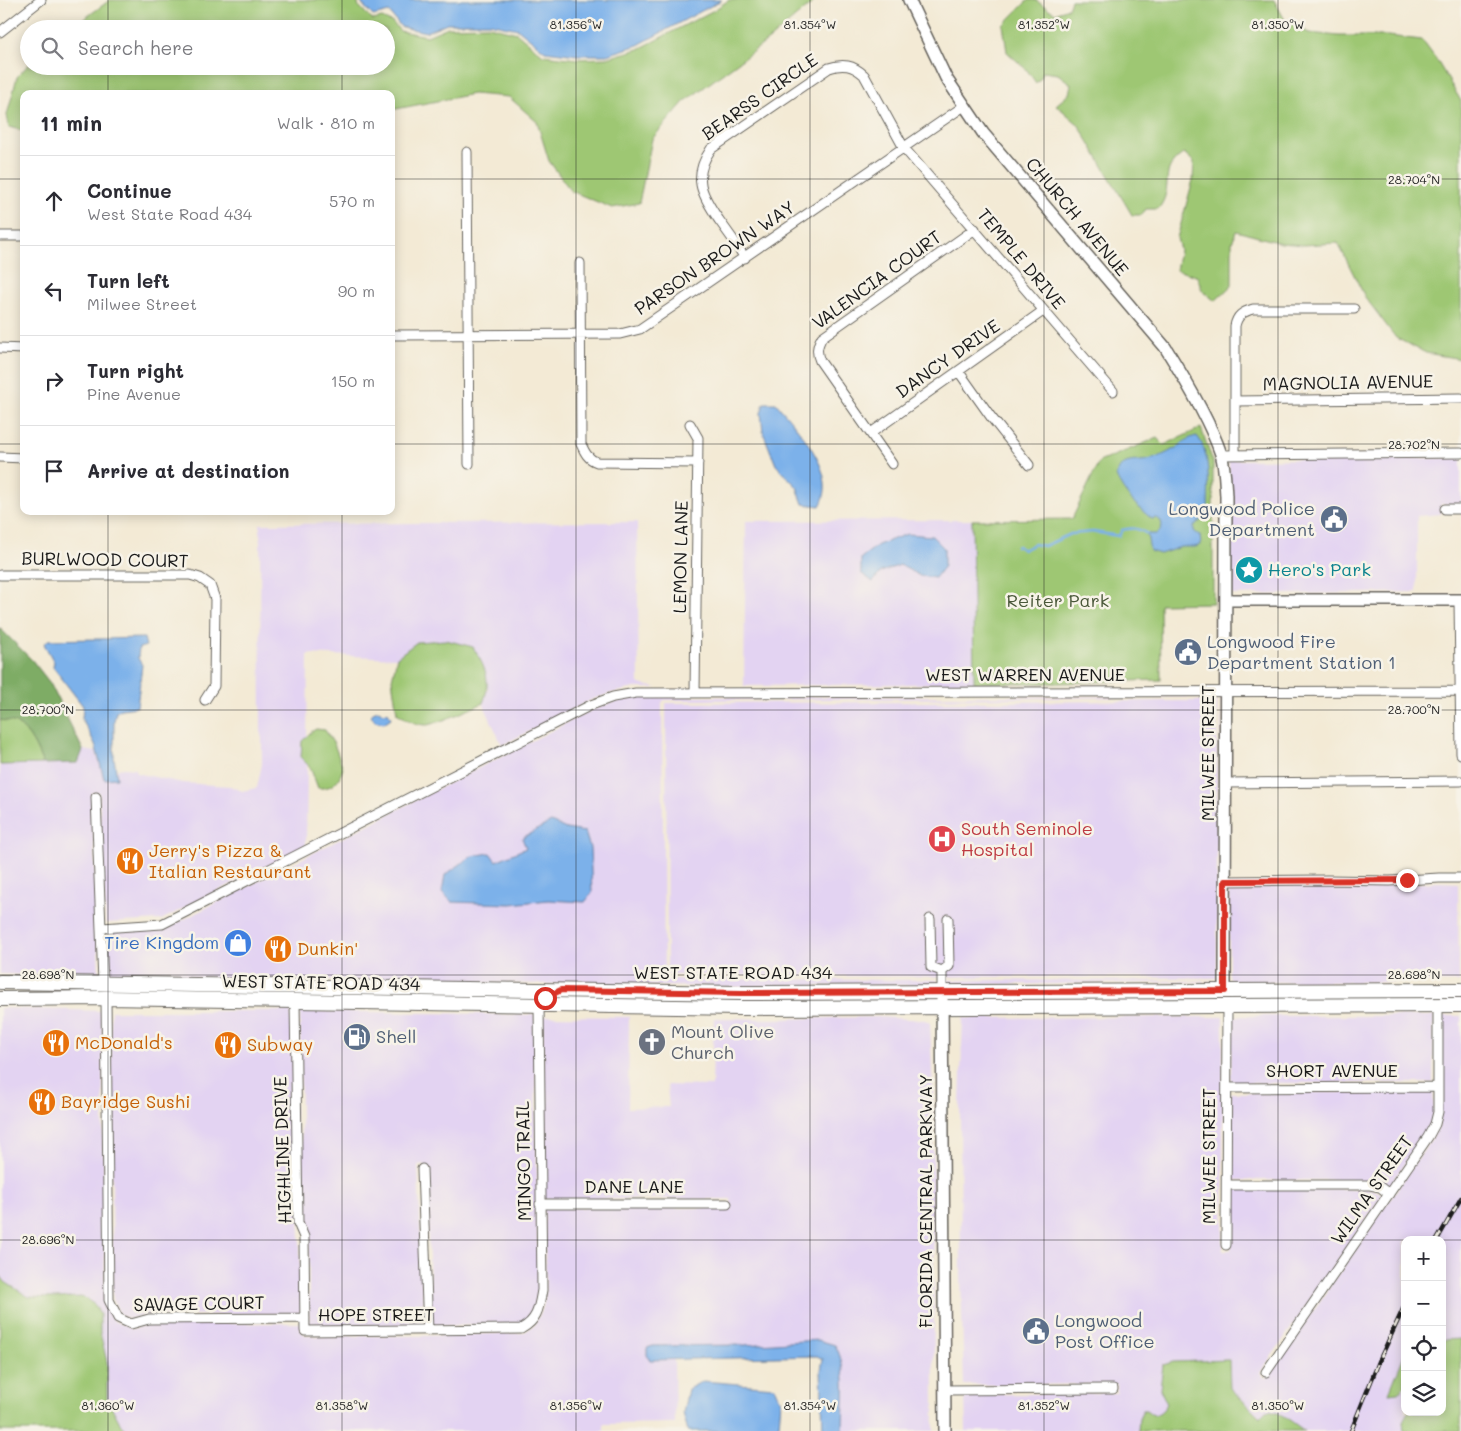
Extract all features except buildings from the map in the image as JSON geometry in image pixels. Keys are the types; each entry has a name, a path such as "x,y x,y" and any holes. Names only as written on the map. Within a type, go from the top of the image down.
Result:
{"main road":[{"name":"WEST STATE ROAD 434","path":"2,982 741,993 1461,990"},
{"path":"81,998 94,992 103,983"},
{"path":"106,998 113,991 127,983"},
{"path":"511,1004 528,997 538,990"},
{"path":"539,1005 545,998 561,990"},
{"path":"1202,1006 1216,1000 1225,991"},
{"path":"1227,1006 1254,991"},
{"name":"WEST STATE ROAD 434","path":"1,999 106,998 740,1008 1461,1005"}],"street":[{"path":"1,29 41,0"},
{"name":"CHURCH AVENUE","path":"909,0 946,78 983,133 1165,347 1186,380 1221,455"},
{"name":"BEARSS CIRCLE","path":"746,258 706,200 702,190 700,168 710,149 829,68 839,64 849,65 864,75 904,148"},
{"name":"PARSON BROWN WAY","path":"395,335 620,334 640,329 746,258 964,106"},
{"name":"TEMPLE DRIVE","path":"904,148 1113,392"},
{"path":"467,152 469,464"},
{"name":"VALENCIA COURT","path":"892,464 820,362 817,354 817,345 822,337 975,229"},
{"path":"0,236 20,236"},
{"path":"580,264 581,444 585,453 590,460 597,462 698,463"},
{"path":"1235,455 1235,326 1241,314 1253,309 1354,309"},
{"name":"DANCY DRIVE","path":"871,433 959,372 1043,310"},
{"path":"0,348 20,348"},
{"path":"959,372 1029,464"},
{"name":"MAGNOLIA AVENUE","path":"1236,401 1461,398"},
{"name":"LEMON LANE","path":"690,424 698,438 695,693"},
{"path":"1221,455 1461,453"},
{"name":"MILWEE STREET","path":"1221,455 1225,473 1226,496 1225,991"},
{"path":"0,457 20,458"},
{"path":"1445,509 1461,509"},
{"name":"BURLWOOD COURT","path":"0,575 190,575 200,578 210,585 215,599 214,686 205,700"},
{"path":"1226,600 1460,600 1461,754"},
{"name":"WEST WARREN AVENUE","path":"102,928 162,924 591,705 613,697 636,693 1461,691"},
{"path":"1226,783 1461,781"},
{"path":"96,797 103,983"},
{"path":"1225,881 1390,881 1461,878"},
{"path":"930,919 931,967 942,971"},
{"name":"FLORIDA CENTRAL PARKWAY","path":"945,1431 942,971 949,966 948,919"},
{"name":"SAVAGE COURT","path":"106,998 109,1300 118,1318 131,1324 149,1319 305,1318"},
{"name":"HIGHLINE DRIVE","path":"295,1001 298,1223 304,1237"},
{"name":"MINGO TRAIL","path":"535,1316 539,1308 542,1290 539,1005"},
{"name":"WILMA STREET","path":"1266,1372 1428,1137 1435,1124 1438,1112 1438,1005"},
{"name":"MILWEE STREET","path":"1226,1245 1227,1006"},
{"name":"SHORT AVENUE","path":"1227,1088 1438,1088"},
{"path":"422,1169 428,1331"},
{"path":"1227,1185 1370,1185 1380,1187 1389,1194"},
{"name":"DANE LANE","path":"540,1204 727,1204"},
{"name":"HOPE STREET","path":"304,1237 306,1331 521,1329 531,1324 535,1316"},
{"path":"945,1390 1113,1389"}],"shaded area":[{"path":"1461,458 1461,504 1441,504 1441,514 1417,516 1417,592 1230,595 1229,460"},
{"path":"972,520 974,683 744,686 746,521","holes":["944,548 920,576 900,565 881,572"]},
{"path":"637,522 639,684 657,688 635,688 593,699 502,745 483,703 488,689 446,640 417,642 397,658 308,654 307,736 302,741 301,747 304,762 307,764 306,846 161,920 106,923 99,792 92,793 99,976 0,974 0,765 77,763 83,750 96,752 104,779 117,772 116,769 125,768 135,769 136,773 183,783 230,786 242,791 257,788 262,764 260,524"},
{"path":"1222,696 1221,982 946,985 946,980 1219,981 1221,700 1217,697 664,700 662,703 664,977 667,979 937,980 938,985 717,987 107,976 106,932 161,930 167,928 592,710 614,702 637,697","holes":["551,823 566,829 585,832 585,902 548,900 511,904 452,902 490,853 496,861 526,848"]},
{"name":"South Seminole Hospital","path":"1217,701 1217,978 667,975 666,703"},
{"path":"1439,882 1458,883 1459,982 1229,982 1229,885 1328,884 1374,886"},
{"path":"0,1008 102,1011 105,1302 114,1321 132,1329 150,1324 301,1323 301,1331 306,1336 424,1336 523,1333 534,1326 543,1308 546,1290 544,1208 731,1208 731,1199 544,1199 543,1016 629,1017 628,1108 669,1107 667,1085 712,1086 714,1018 878,1017 925,1020 930,1023 933,1091 934,1431 843,1431 843,1375 818,1340 745,1345 653,1346 650,1360 674,1360 675,1423 604,1424 604,1431 127,1431 121,1425 107,1398 107,1362 100,1332 100,1315 54,1298 29,1297 5,1282 0,1275"},
{"path":"111,1011 291,1011 300,1238 301,1314 149,1315 131,1319 120,1315 113,1299"},
{"path":"300,1011 535,1015 538,1290 535,1306 528,1320 520,1324 432,1326 425,1164 418,1165 424,1326 309,1327 309,1239 302,1222"},
{"path":"1231,1016 1434,1016 1433,1083 1231,1083"},
{"path":"1442,1016 1461,1016 1461,1339 1446,1340 1446,1236 1401,1236 1401,1363 1389,1392 1398,1392 1401,1389 1401,1416 1406,1416 1403,1421 1404,1431 1305,1431 1272,1410 1265,1411 1261,1417 1230,1388 1229,1360 1173,1362 1163,1365 1160,1389 1167,1403 1162,1411 1156,1415 1146,1410 1139,1419 1138,1431 966,1431 965,1395 1117,1393 1117,1384 964,1385 960,1101 963,1018 1223,1017 1223,1250 1231,1250 1231,1189 1370,1189 1383,1195 1260,1373 1266,1379 1439,1126"},
{"path":"1433,1092 1434,1111 1431,1122 1388,1188 1381,1183 1370,1180 1231,1180 1231,1093"}],"green space":[{"path":"110,0 358,0 358,5 373,20 82,20"},
{"path":"729,0 816,0 770,39 684,102 652,139 639,203 612,208 571,191 549,161 537,122 509,97 473,94 395,109 395,90 20,90 20,130 9,127 7,115 17,77 20,74 395,75 395,25 400,31 427,36 448,27 489,26 517,33 543,55 577,59 607,58 639,49 714,10"},
{"path":"1028,0 1035,0 1055,13 1068,8 1071,0 1274,0 1285,20 1309,33 1339,36 1388,36 1422,40 1436,59 1461,101 1461,359 1426,353 1396,338 1365,297 1338,243 1304,245 1281,243 1236,231 1232,243 1232,285 1215,301 1202,290 1197,276 1176,270 1180,250 1177,238 1193,180 1194,162 1184,153 1179,157 1169,168 1165,197 1158,209 1146,209 1142,215 1132,215 1078,124 1056,105 1069,94 1071,84 1058,74 1043,72 1041,78 1036,83 1027,70 1007,52 1003,25"},
{"name":"Reiter Park","path":"1201,428 1213,462 1213,603 1160,604 1161,680 974,683 972,520 1072,519 1099,462 1157,438 1164,445"},
{"path":"0,628 32,660 50,683 83,750 78,763 43,764 36,747 25,731 16,723 0,720"},
{"path":"446,640 473,647 486,674 486,695 483,703 455,716 427,725 415,723 397,713 392,679 397,657 417,642"},
{"path":"0,720 16,723 25,731 36,747 43,764 0,765"},
{"path":"316,729 325,730 334,744 343,768 334,784 323,788 318,788 310,767 301,758 302,741"},
{"path":"0,1275 5,1282 29,1297 83,1297 95,1305 100,1315 100,1332 107,1362 107,1398 121,1425 127,1431 0,1431"},
{"path":"1461,1339 1461,1431 1404,1431 1403,1421 1406,1416 1446,1416 1446,1340"},
{"path":"1229,1360 1230,1388 1260,1417 1266,1411 1275,1412 1305,1431 1138,1431 1139,1419 1143,1410 1153,1415 1161,1411 1167,1404 1160,1389 1163,1365 1173,1362"},
{"path":"1401,1363 1401,1389 1398,1392 1389,1393"}],"water":[{"path":"361,0 722,0 638,45 607,55 577,55 545,51 518,29 489,23 447,23 426,32 401,27 389,12 373,16 361,3"},
{"path":"764,403 776,403 813,451 824,479 825,493 820,506 803,504 797,487 776,465 763,432 761,413"},
{"path":"1197,436 1205,453 1208,474 1208,515 1194,526 1194,531 1200,536 1201,545 1181,547 1160,554 1150,551 1147,534 1156,534 1162,527 1161,521 1156,518 1152,519 1136,505 1123,489 1116,476 1126,463 1157,457"},
{"path":"907,534 932,536 944,548 944,566 935,578 920,576 900,565 881,572 873,582 861,573 861,558 878,545"},
{"path":"144,638 146,646 139,648 138,658 142,665 137,707 121,709 116,712 114,721 114,758 117,778 104,779 95,744 82,719 83,706 53,667 54,662 44,644 48,640"},
{"path":"379,710 383,713 388,712 391,718 384,723 375,721 371,715"},
{"path":"551,822 566,829 585,832 590,848 592,893 585,902 548,900 511,904 452,902 442,892 445,875 472,856 490,853 496,861 526,848 522,838"},
{"path":"818,1340 835,1345 839,1354 844,1376 843,1431 823,1431 821,1370 823,1359 817,1356 650,1360 647,1355 647,1348 653,1346 745,1345"},
{"path":"703,1381 774,1387 781,1401 779,1425 772,1431 688,1431 683,1413 688,1389"}],"waterway":[{"path":"1016,547 1018,546 1023,550 1034,544 1044,546 1071,534 1093,532 1119,536 1122,530 1132,528 1147,534"}],"railway":[{"path":"1439,1236 1461,1198"},
{"path":"1351,1431 1380,1359 1401,1314"}],"place":[{"name":"Longwood Police Department","path":"1334,519"},
{"name":"Hero's Park","path":"1249,570"},
{"name":"Longwood Fire Department Station 1","path":"1188,652"},
{"name":"South Seminole Hospital","path":"942,839"},
{"name":"Jerry's Pizza & Italian Restaurant","path":"130,861"},
{"name":"Tire Kingdom","path":"238,943"},
{"name":"Dunkin'","path":"278,949"},
{"name":"Shell","path":"357,1037"},
{"name":"Mount Olive Church","path":"652,1042"},
{"name":"McDonald's","path":"56,1043"},
{"name":"Subway","path":"228,1045"},
{"name":"Bayridge Sushi","path":"42,1102"},
{"name":"Longwood Post Office","path":"1036,1331"}],"route":[{"path":"545,998 561,990 741,993 1225,991 1225,881 1328,880 1374,882 1407,880"}]}
